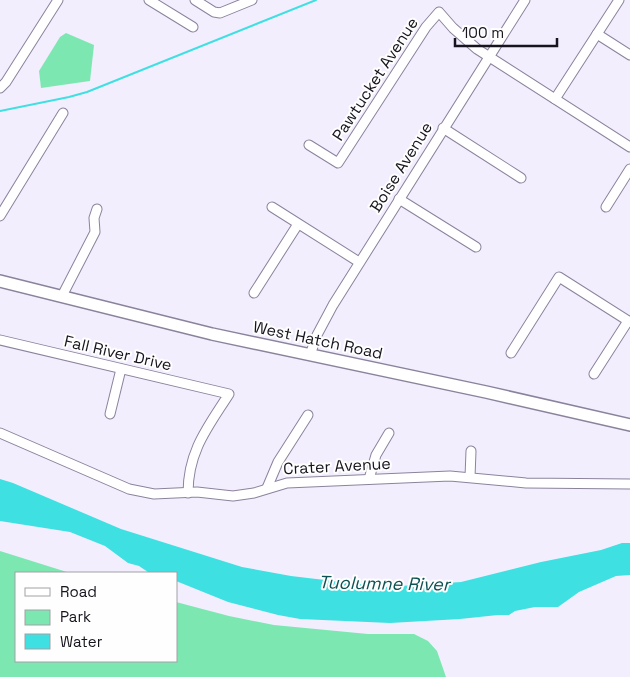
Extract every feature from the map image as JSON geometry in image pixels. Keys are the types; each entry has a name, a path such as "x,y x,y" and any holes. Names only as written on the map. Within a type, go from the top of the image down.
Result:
{"main road":[{"name":"West Hatch Road","path":"0,281 212,334 486,392 630,425"}],"street":[{"path":"3,85 58,0"},
{"path":"149,0 193,27"},
{"path":"195,0 214,12 220,12 252,0"},
{"name":"Boise Avenue","path":"310,354 324,321 359,262 525,0"},
{"path":"556,99 619,0"},
{"name":"Pawtucket Avenue","path":"309,145 338,163 426,27 439,12 466,41 489,56"},
{"path":"597,34 630,55"},
{"path":"489,56 630,147"},
{"path":"0,216 64,113"},
{"path":"443,128 521,178"},
{"path":"606,206 630,169"},
{"path":"399,199 476,247"},
{"path":"272,207 359,262"},
{"path":"62,296 95,232 94,218 97,209"},
{"path":"254,293 298,224"},
{"path":"511,353 559,277 629,321 594,374"},
{"name":"Fall River Drive","path":"0,340 229,394 196,448 190,468 188,493"},
{"path":"110,414 121,369"},
{"path":"267,488 278,462 308,415"},
{"name":"Crater Avenue","path":"0,433 129,489 154,494 197,492 233,496 254,493 286,483 470,476 526,483 630,484"},
{"path":"369,479 376,455 389,433"},
{"path":"470,476 471,451"}],"green space":[{"path":"66,33 94,45 90,81 41,88 39,71 60,37"},
{"path":"0,551 67,572 15,572 15,662 178,662 178,603 274,625 368,634 414,634 428,641 437,651 446,677 0,677"}],"water":[{"path":"0,479 121,529 242,567 291,576 384,587 461,582 541,562 601,550 622,543 630,543 630,575 616,576 579,592 558,607 535,607 515,611 509,615 390,623 300,619 228,602 178,582 178,572 148,572 139,566 128,563 105,546 70,532 0,521"}],"waterway":[{"path":"0,111 87,92 316,0"}],"water label":[{"name":"Tuolumne River","path":"384,583"}]}
